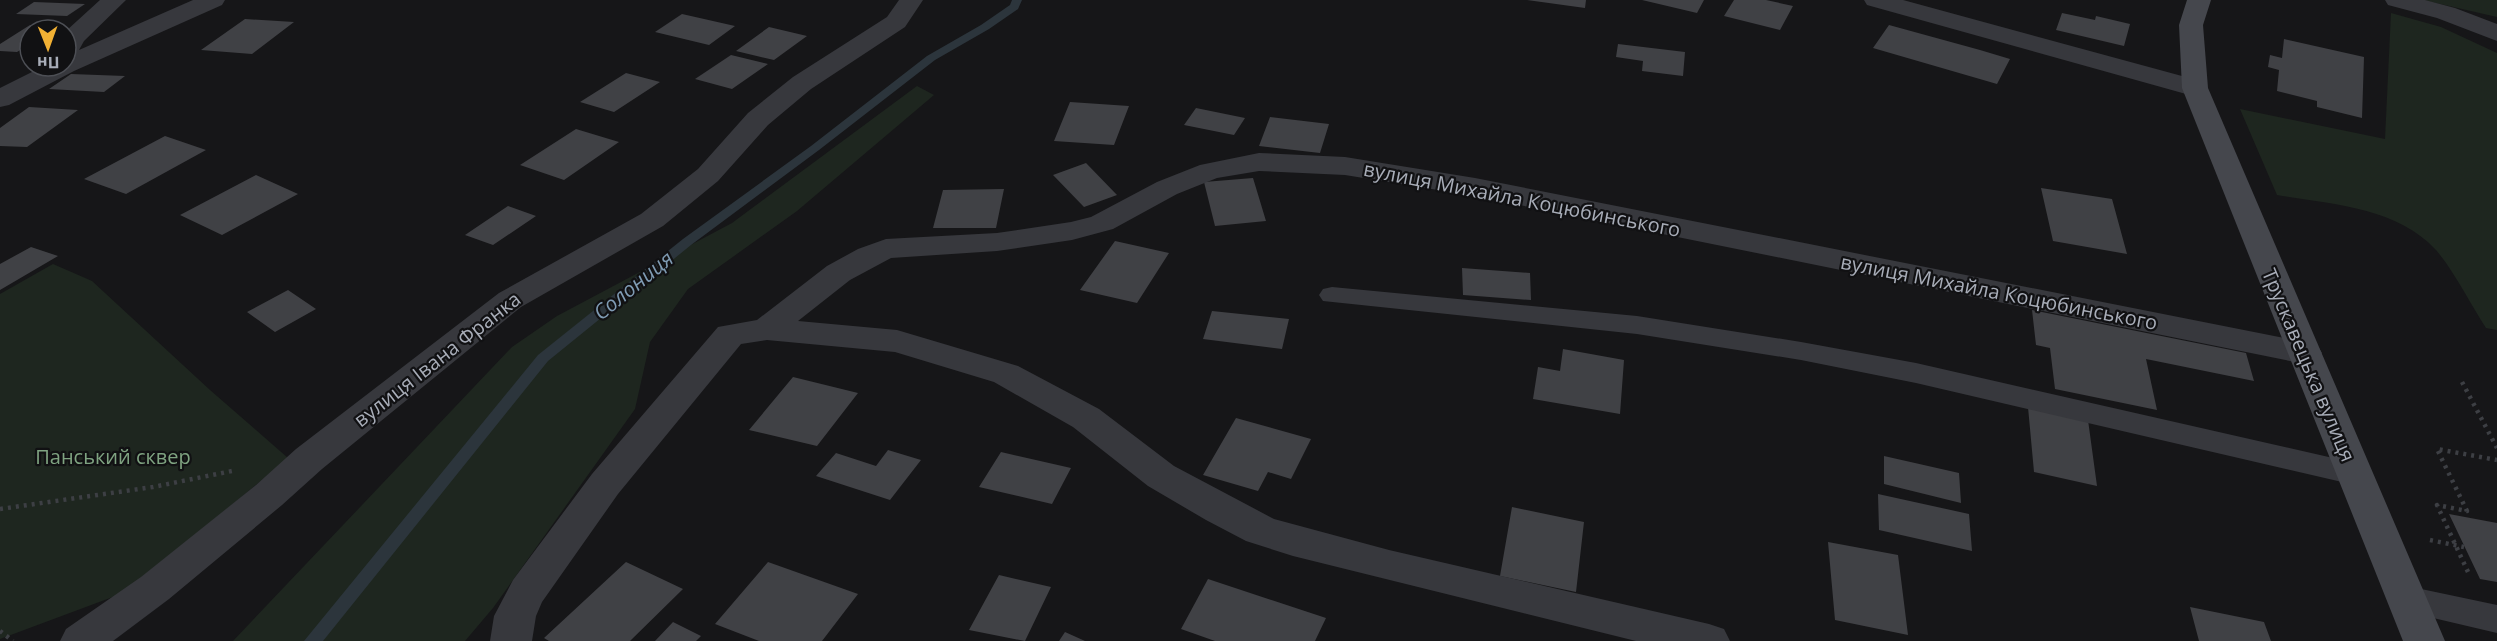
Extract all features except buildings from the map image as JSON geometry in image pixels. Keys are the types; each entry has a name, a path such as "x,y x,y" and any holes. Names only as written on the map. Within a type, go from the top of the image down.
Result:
{"street":[{"path":"78,33 114,0"},
{"path":"78,56 213,0"},
{"name":"вулиця Івана Франка","path":"81,641 155,588 269,495 309,459 510,300 652,220 708,175 758,119 802,83 896,22 911,0"},
{"path":"1876,0 2195,88"},
{"name":"Трускавецька вулиця","path":"2199,0 2191,24 2195,88 2424,641"},
{"path":"2397,0 2446,13 2494,31"},
{"path":"0,99 36,78"},
{"name":"вулиця Михайла Коцюбинського","path":"766,328 846,267 886,249 997,242 1072,231 1102,223 1167,188 1210,171 1259,162 1345,166 1475,188 2305,353"},
{"name":"вулиця Михайла Коцюбинського","path":"511,641 515,616 527,592 606,484 730,335 766,328 897,341 1006,374 1086,418 1161,476 1260,530 1293,541 1434,577 1709,641"}],"lane":[{"path":"1332,295 1637,325 1801,351 1916,374 2355,474"},
{"path":"2407,599 2497,619"}],"path":[{"path":"2462,382 2497,448"},
{"path":"2470,578 2437,505 2467,511 2437,449 2497,460"},
{"path":"0,509 153,487 240,469"},
{"path":"2422,538 2464,547"},
{"path":"0,631 13,641"}],"green space":[{"path":"2423,0 2497,0 2497,17"},
{"path":"2391,13 2441,27 2497,53 2497,330 2486,328 2443,258 2420,236 2383,216 2340,205 2277,195 2240,109 2385,139"},
{"path":"917,86 934,95 797,211 688,289 650,342 635,409 493,608 465,641 233,641 512,347 557,316 732,223"},
{"name":"Панський сквер","path":"53,264 92,281 210,390 288,458 177,551 118,595 0,639 0,294"}],"waterway":[{"name":"Солониця","path":"313,641 543,358 687,242 815,148 931,58 985,27 1014,7 1017,0"}]}
